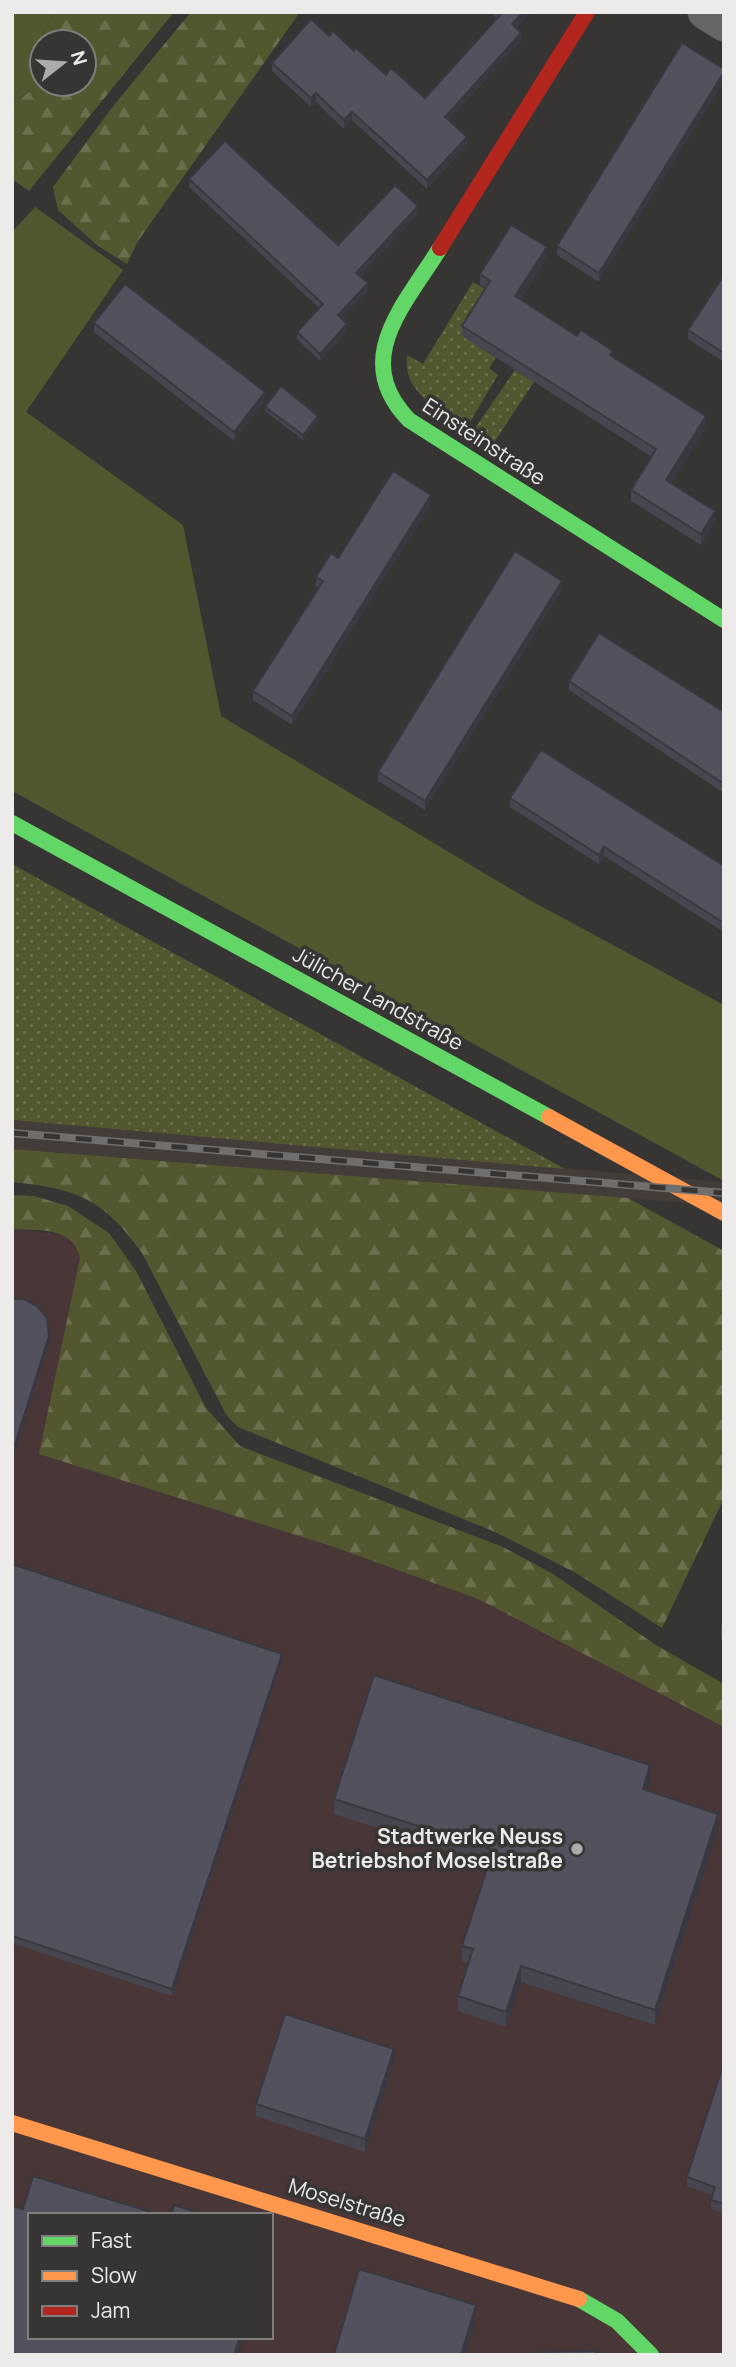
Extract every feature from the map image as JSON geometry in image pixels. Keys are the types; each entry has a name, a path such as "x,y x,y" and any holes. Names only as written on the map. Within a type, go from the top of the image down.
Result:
{"street":[{"name":"Einsteinstraße","path":"587,12 387,334 380,354 383,386 393,405 409,420 724,620"},
{"path":"705,12 724,24"},
{"name":"Jülicher Landstraße","path":"12,823 724,1213"},
{"name":"Moselstraße","path":"12,2123 574,2297 601,2309 624,2325 651,2355"}],"shaded area":[{"path":"12,1120 724,1182 724,1206 12,1149"},
{"path":"12,1229 65,1235 74,1241 80,1258 40,1454 334,1547 478,1599 724,1727 724,2355 12,2355"}],"green space":[{"path":"12,12 54,12 46,28 28,28 28,92 17,99 12,95"},
{"path":"54,12 174,12 29,191 12,179 12,95 18,99 28,93 28,98 98,98 98,28 46,28"},
{"path":"191,12 300,12 138,241 127,264 98,246 58,210 53,187 114,105"},
{"path":"35,207 123,270 26,412 183,525 221,716 526,898 724,1005 724,1181 12,791 12,232"},
{"path":"473,282 490,292 463,336 496,358 489,368 498,375 467,427 434,406 416,390 410,380 407,355 423,364"},
{"path":"515,370 534,382 493,444 473,431"},
{"path":"12,864 565,1169 12,1120"},
{"path":"12,1149 628,1198 724,1251 724,1498 662,1628 576,1573 495,1532 238,1427 227,1416 142,1253 128,1234 101,1208 87,1200 54,1188 12,1182"},
{"path":"12,1195 34,1196 68,1206 109,1233 136,1271 206,1408 240,1446 503,1547 553,1574 656,1645 724,1684 724,1727 478,1599 334,1547 39,1454 80,1258 76,1248 63,1235 12,1229"}],"building":[{"path":"499,12 523,12 512,24 521,33 445,117 467,137 427,180 352,112 344,120 316,93 311,98 272,63 311,19 329,36 333,31 354,51 356,48 386,75 391,68 425,98 501,14"},
{"path":"682,43 724,69 724,72 599,273 557,246"},
{"path":"225,141 338,245 395,185 418,206 356,273 368,283 338,315 347,324 320,354 297,332 323,304 189,179"},
{"path":"511,225 547,247 515,296 577,336 581,330 613,351 610,355 706,416 666,480 715,511 701,534 631,490 656,449 462,326 490,281 480,274"},
{"path":"724,275 724,353 688,330"},
{"path":"125,284 265,392 234,432 94,323"},
{"path":"281,386 318,416 303,435 265,407"},
{"path":"393,471 431,495 292,716 253,691 323,581 316,577 331,553 338,558"},
{"path":"515,551 562,581 425,801 378,772"},
{"path":"599,633 724,712 724,784 569,681"},
{"path":"541,750 724,866 724,923 604,847 599,855 510,798"},
{"path":"12,1299 24,1299 38,1307 47,1318 49,1336 12,1454"},
{"path":"12,1564 282,1654 172,1989 12,1936"},
{"name":"Stadtwerke Neuss Betriebshof Moselstraße","path":"374,1675 650,1765 643,1789 718,1814 655,2010 521,1966 506,2012 458,1996 473,1949 462,1946 493,1850 334,1799"},
{"path":"285,2014 394,2049 365,2139 256,2104"},
{"path":"724,2062 724,2204 711,2200 715,2187 687,2177"},
{"path":"33,2176 154,2213 28,2213 28,2339 239,2339 234,2355 12,2355 12,2206 23,2209"},
{"path":"174,2205 199,2213 172,2213"},
{"path":"359,2269 476,2305 461,2355 334,2355"},
{"path":"596,2351 596,2355 539,2355 539,2352"}],"railway":[{"path":"12,1133 724,1193"}],"traffic: fast":[{"path":"440,248 399,311 389,332 384,354 384,375 392,397 409,420 724,620"},
{"path":"12,823 549,1117"},
{"path":"579,2299 617,2321 651,2355"}],"traffic: slow":[{"path":"549,1117 724,1213"},
{"path":"12,2123 579,2299"}],"traffic: jam":[{"path":"440,248 587,12"}],"place":[{"name":"Stadtwerke Neuss Betriebshof Moselstraße","path":"577,1849"}]}
